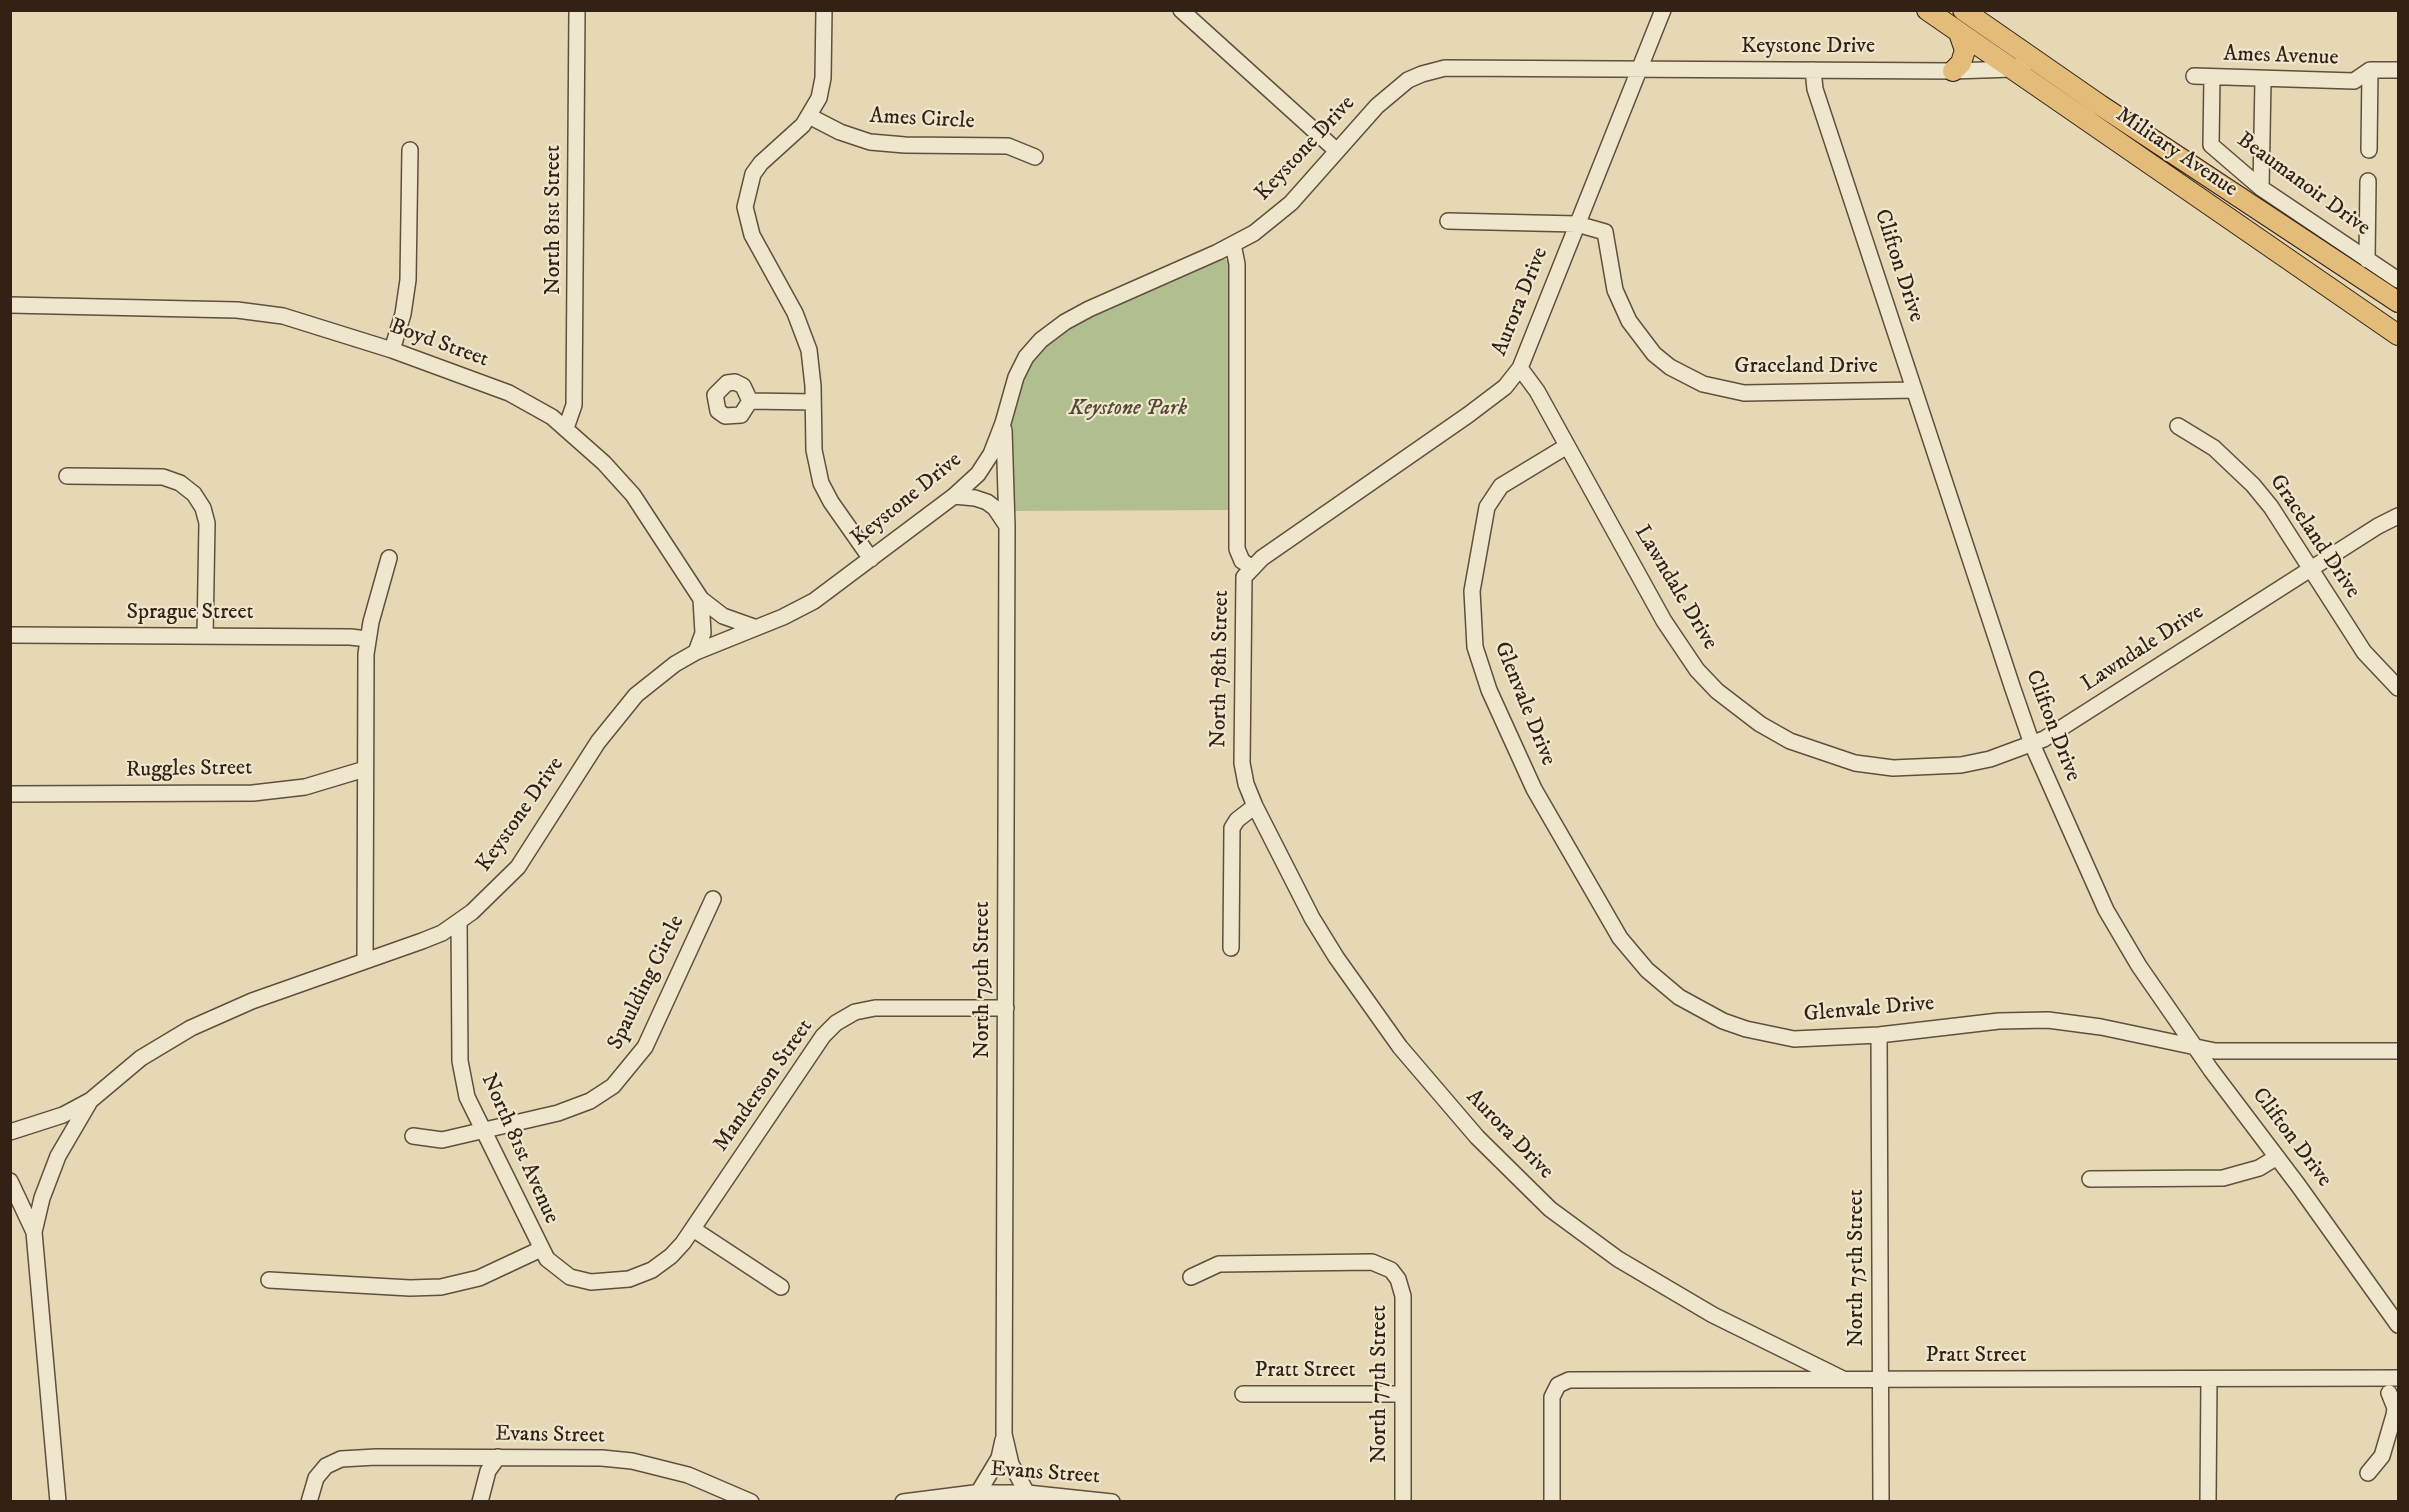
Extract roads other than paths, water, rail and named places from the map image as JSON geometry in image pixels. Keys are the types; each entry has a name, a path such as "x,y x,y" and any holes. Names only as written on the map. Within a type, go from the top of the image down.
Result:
{"main road":[{"name":"Military Avenue","path":"1927,10 2398,335"},
{"name":"Military Avenue","path":"1963,10 2398,302"},
{"path":"1953,71 1961,63 1965,50 1959,33"}],"street":[{"name":"North 81st Street","path":"566,429 574,405 577,10"},
{"path":"824,10 824,78 819,98 809,116 796,132 767,157 753,174 745,207 752,235 804,334 812,367 814,450 821,483 831,502 871,559"},
{"path":"1181,10 1337,150"},
{"name":"Aurora Drive","path":"1253,568 1262,558 1471,413 1505,387 1520,368 1663,10"},
{"name":"Keystone Drive","path":"10,1132 47,1121 91,1100 141,1058 191,1028 252,1001 422,941 459,921 490,897 518,867 598,742 621,712 654,680 696,652 783,617 814,601 954,496 985,464 1003,423 1020,367 1033,348 1049,332 1089,309 1254,233 1291,203 1377,106 1398,88 1422,74 1434,70 1477,68 1953,71 2012,69 2034,59"},
{"name":"Clifton Drive","path":"1813,70 1815,89 2032,744 2106,910 2140,967 2194,1046 2277,1156 2398,1325"},
{"path":"2368,150 2370,70"},
{"name":"Ames Avenue","path":"2194,76 2263,80 2354,81 2370,70 2398,70"},
{"name":"Beaumanoir Drive","path":"2212,77 2211,146 2261,188 2398,280"},
{"path":"2261,188 2263,80"},
{"name":"Ames Circle","path":"809,116 840,132 870,142 905,146 1008,146 1035,157"},
{"path":"392,350 403,314 408,280 410,150"},
{"path":"2367,260 2368,181"},
{"path":"1448,221 1577,224"},
{"name":"Graceland Drive","path":"1577,224 1605,232 1616,290 1629,321 1654,354 1689,378 1716,388 1744,393 1914,390"},
{"name":"North 78th Street","path":"1233,244 1237,264 1238,549 1242,561 1253,568 1244,577 1242,763 1246,784 1255,806"},
{"name":"Boyd Street","path":"10,304 256,312 315,324 509,393 566,429 604,463 633,495 702,599 723,616 754,627"},
{"name":"Lawndale Drive","path":"1520,368 1537,392 1681,649 1717,691 1760,724 1823,754 1888,768 1961,765 1990,759 2044,739 2398,516"},
{"path":"750,401 813,402"},
{"name":"North 79th Street","path":"978,1493 999,1458 1004,1434 1007,526 1003,423"},
{"name":"Graceland Drive","path":"2178,426 2214,448 2253,484 2364,652 2398,688"},
{"name":"Glenvale Drive","path":"1567,446 1509,481 1492,497 1485,516 1472,591 1472,628 1480,665 1534,789 1620,938 1647,970 1679,997 1723,1021 1772,1036 1815,1040 2000,1021 2048,1020 2101,1027 2215,1051 2398,1051"},
{"path":"67,476 171,479 194,494 203,508 206,520 205,636"},
{"path":"954,496 987,502 995,508 1007,526"},
{"path":"365,962 368,639 389,558"},
{"path":"696,652 701,642 705,619 702,599"},
{"name":"Sprague Street","path":"10,635 350,636 368,639"},
{"name":"Ruggles Street","path":"10,794 253,793 305,787 365,769"},
{"path":"1231,948 1232,828 1236,820 1255,806"},
{"name":"Aurora Drive","path":"1255,806 1312,918 1363,997 1438,1093 1518,1179 1576,1230 1651,1280 1713,1315 1843,1379"},
{"name":"Spaulding Circle","path":"412,1136 442,1140 483,1131 576,1108 602,1094 623,1076 645,1047 713,899"},
{"name":"North 81st Avenue","path":"459,921 461,1073 467,1097 541,1249"},
{"name":"Manderson Street","path":"541,1249 550,1263 570,1277 591,1282 616,1282 640,1275 662,1263 683,1243 823,1036 836,1023 855,1012 875,1008 1006,1008"},
{"name":"North 75th Street","path":"1879,1035 1881,1502"},
{"path":"58,1502 34,1232 42,1198 58,1156 91,1100"},
{"path":"2090,1179 2223,1178 2259,1168 2277,1156"},
{"path":"10,1181 34,1232"},
{"path":"693,1229 781,1287"},
{"path":"269,1280 410,1288 441,1287 479,1278 541,1249"},
{"name":"North 77th Street","path":"1191,1276 1218,1264 1372,1262 1391,1270 1398,1278 1404,1296 1403,1502"},
{"path":"2208,1502 2209,1379"},
{"name":"Pratt Street","path":"1552,1502 1552,1397 1556,1388 1569,1380 2209,1379 2392,1383"},
{"path":"2368,1473 2382,1456 2390,1423 2385,1415 2384,1407 2392,1383"},
{"name":"Pratt Street","path":"1243,1394 1403,1394"},
{"name":"North 79th Street","path":"1004,1434 1011,1464 1027,1492"},
{"path":"480,1502 488,1471 498,1457"},
{"name":"Evans Street","path":"309,1502 319,1473 326,1466 342,1459 498,1457 602,1458 632,1461 688,1475 751,1502"},
{"name":"Evans Street","path":"903,1502 978,1493 1027,1492 1112,1502"}],"park label":[{"name":"Keystone Park","path":"1128,409"}]}
